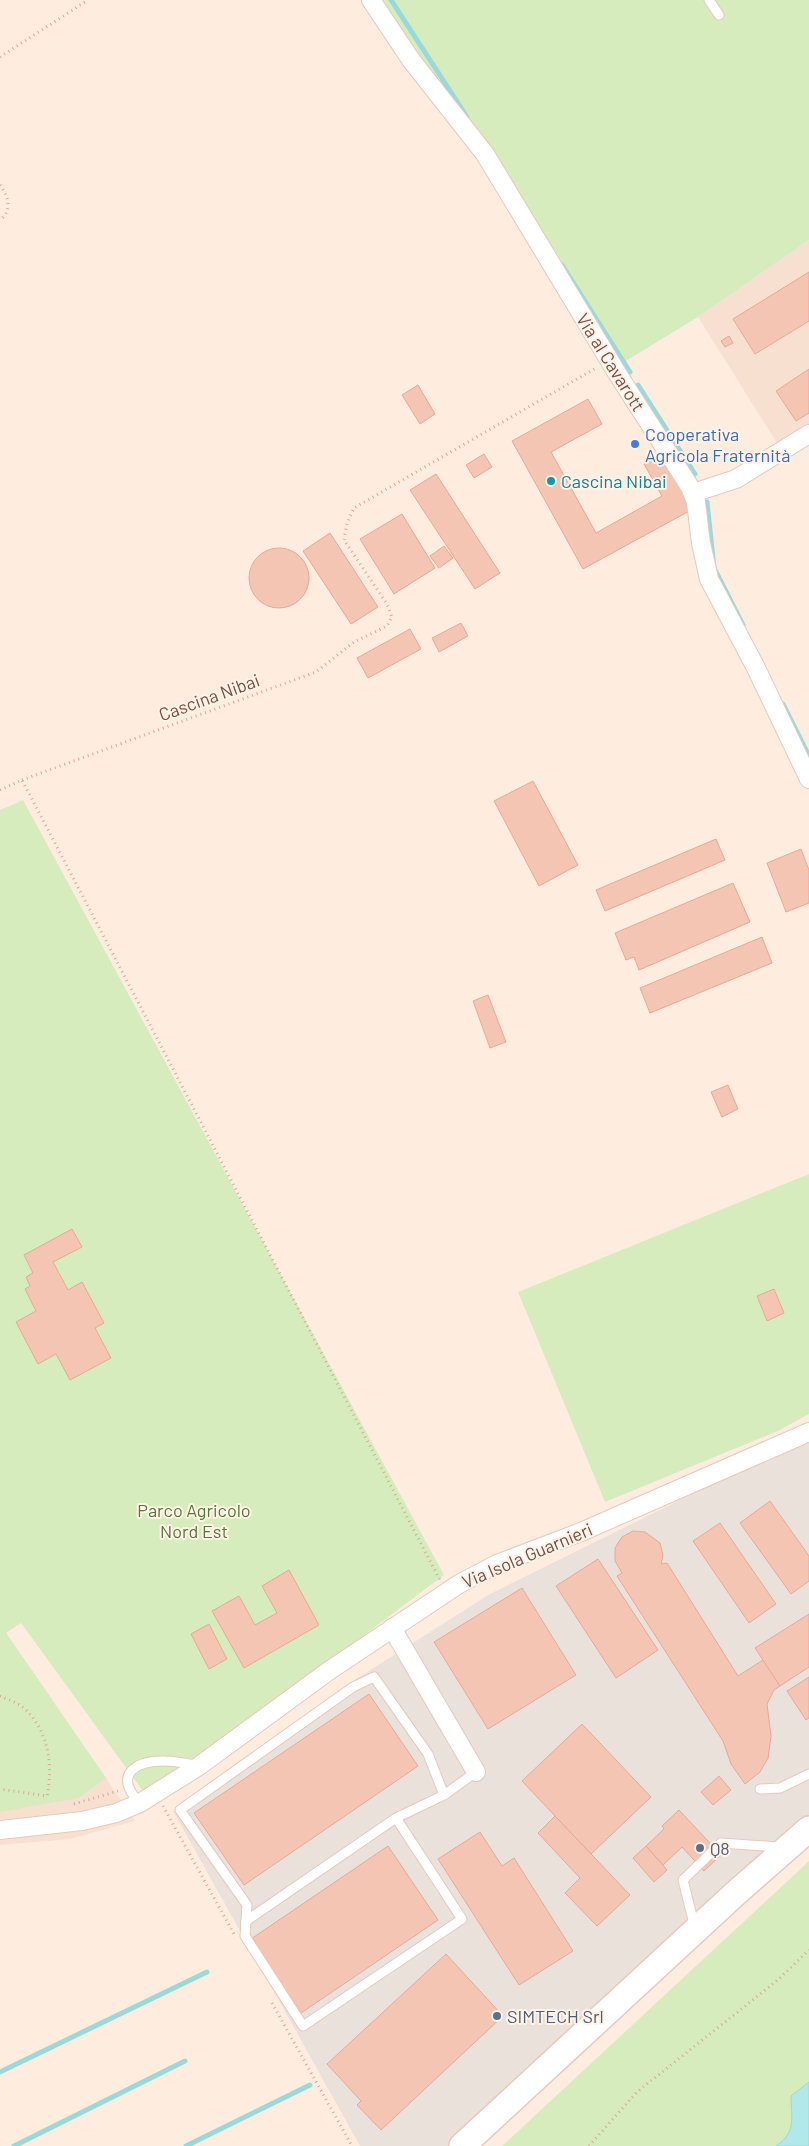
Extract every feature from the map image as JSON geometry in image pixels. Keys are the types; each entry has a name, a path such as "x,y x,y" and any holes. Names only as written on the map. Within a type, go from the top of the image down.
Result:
{"main road":[{"path":"738,1892 809,1813"},
{"path":"462,2146 695,1930 809,1829"}],"street":[{"name":"Via al Cavarott","path":"371,0 410,60 485,154 609,360 693,493 709,579 755,666 809,779"},
{"path":"693,493 736,478 809,434"},
{"name":"Via Isola Guarnieri","path":"0,1830 82,1821 116,1813 140,1803 199,1766 446,1591 497,1564 590,1528 807,1433"},
{"path":"392,1628 476,1772"}],"lane":[{"path":"709,0 719,15"},
{"path":"396,1818 462,1919 303,2026 244,1936 248,1904 180,1810 353,1687 374,1676 428,1754 444,1795"},
{"path":"140,1803 127,1784 128,1776 134,1768 150,1762 166,1761 199,1766"},
{"path":"246,1921 396,1818 444,1795 476,1772"},
{"path":"760,1789 780,1788 808,1778"},
{"path":"695,1930 683,1880 721,1842 778,1847"}],"path":[{"path":"0,57 88,0"},
{"path":"0,185 4,191 8,209 6,215 0,220"},
{"name":"Cascina Nibai","path":"22,780 316,672 354,642 387,626 392,617 386,604 344,540 347,523 354,508 609,360"},
{"path":"0,790 22,780 446,1591"},
{"path":"0,1696 27,1710 37,1724 46,1741 50,1761 50,1780 47,1796 0,1789"},
{"path":"589,2146 637,2092 779,1979 809,1950"}],"shaded area":[{"path":"809,240 809,430 780,448 698,317"},
{"path":"809,1436 809,1819 450,2146 360,2146 173,1811 347,1685 488,1595"},
{"path":"0,1624 135,1821 70,1839 0,1845"}],"green space":[{"path":"375,0 809,0 809,240 698,317 616,367"},
{"name":"Parco Agricolo Nord Est","path":"23,800 444,1575 148,1798 21,1623 6,1633 106,1778 79,1798 0,1812 0,810"},
{"path":"809,1174 809,1414 778,1431 605,1502 518,1292"},
{"path":"809,1861 809,2146 502,2146"}],"water":[{"path":"809,2082 809,2146 776,2146 783,2141 790,2130 792,2117 791,2096"}],"building":[{"path":"809,272 809,321 755,354 733,319"},
{"path":"729,336 733,343 725,347 721,341"},
{"path":"809,369 809,413 796,421 776,391"},
{"path":"418,385 435,414 420,424 402,395"},
{"name":"Cascina Nibai","path":"588,399 602,424 551,452 596,533 662,496 644,464 663,454 693,509 583,569 512,441"},
{"path":"484,454 492,467 474,478 466,465"},
{"path":"436,474 500,573 475,589 410,490"},
{"path":"402,514 435,568 394,594 360,539"},
{"path":"330,533 378,607 351,624 303,551"},
{"path":"444,546 453,558 439,568 430,556"},
{"path":"273,548 285,548 296,553 304,561 309,572 307,590 296,603 285,608 273,608 262,603 254,595 249,584 249,572 254,561 262,553"},
{"path":"461,623 468,636 439,652 432,638"},
{"path":"410,629 421,649 368,678 357,658"},
{"path":"533,781 578,865 539,886 494,801"},
{"path":"716,839 725,860 605,911 596,890"},
{"path":"801,849 809,870 809,903 786,912 767,863"},
{"path":"733,883 750,922 639,970 634,957 626,960 615,933"},
{"path":"762,937 772,963 650,1013 640,988"},
{"path":"488,995 506,1042 490,1048 473,1001"},
{"path":"728,1085 738,1109 722,1117 711,1092"},
{"path":"72,1229 82,1247 53,1262 68,1290 82,1282 104,1323 95,1328 111,1358 70,1380 56,1354 38,1364 16,1322 36,1311 25,1289 30,1286 26,1277 33,1273 24,1255"},
{"path":"774,1289 784,1313 767,1321 757,1296"},
{"path":"770,1501 809,1556 809,1581 791,1594 740,1523"},
{"path":"720,1523 776,1604 749,1623 693,1541"},
{"path":"633,1531 645,1532 660,1543 663,1555 661,1564 667,1563 738,1676 763,1660 780,1686 774,1690 767,1704 771,1736 768,1758 760,1772 745,1784 731,1764 723,1741 617,1576 622,1573 615,1561 615,1548 622,1537"},
{"path":"598,1559 658,1650 616,1678 556,1586"},
{"path":"289,1570 319,1625 244,1668 212,1611 239,1596 255,1625 277,1613 262,1586"},
{"path":"522,1588 576,1675 488,1729 434,1642"},
{"path":"809,1614 809,1667 780,1686 755,1648"},
{"path":"209,1624 227,1659 209,1669 191,1634"},
{"path":"809,1677 809,1718 806,1720 787,1691"},
{"path":"369,1694 418,1766 244,1885 194,1813"},
{"path":"582,1724 651,1797 591,1854 522,1781"},
{"path":"719,1776 731,1790 713,1805 701,1792"},
{"path":"679,1810 721,1855 704,1871 682,1847 663,1865 646,1846 664,1829 662,1826"},
{"path":"555,1816 630,1895 597,1926 565,1893 580,1878 538,1833"},
{"path":"480,1832 502,1866 514,1858 573,1951 519,1985 438,1859"},
{"path":"388,1846 438,1920 301,2013 251,1939"},
{"path":"646,1846 667,1870 654,1882 633,1858"},
{"path":"446,1954 503,2016 381,2130 357,2105 361,2101 327,2064"}],"waterway":[{"path":"391,0 467,117"},
{"path":"562,265 630,372"},
{"path":"638,385 695,474"},
{"path":"707,502 714,568 743,625"},
{"path":"783,704 809,756"},
{"path":"0,2072 207,1972"},
{"path":"14,2146 185,2061"},
{"path":"186,2146 310,2085"}],"place":[{"name":"Cooperativa Agricola Fraternità","path":"635,444"},
{"name":"Cascina Nibai","path":"551,481"},
{"name":"Q8","path":"700,1848"},
{"name":"SIMTECH Srl","path":"497,2016"}]}
